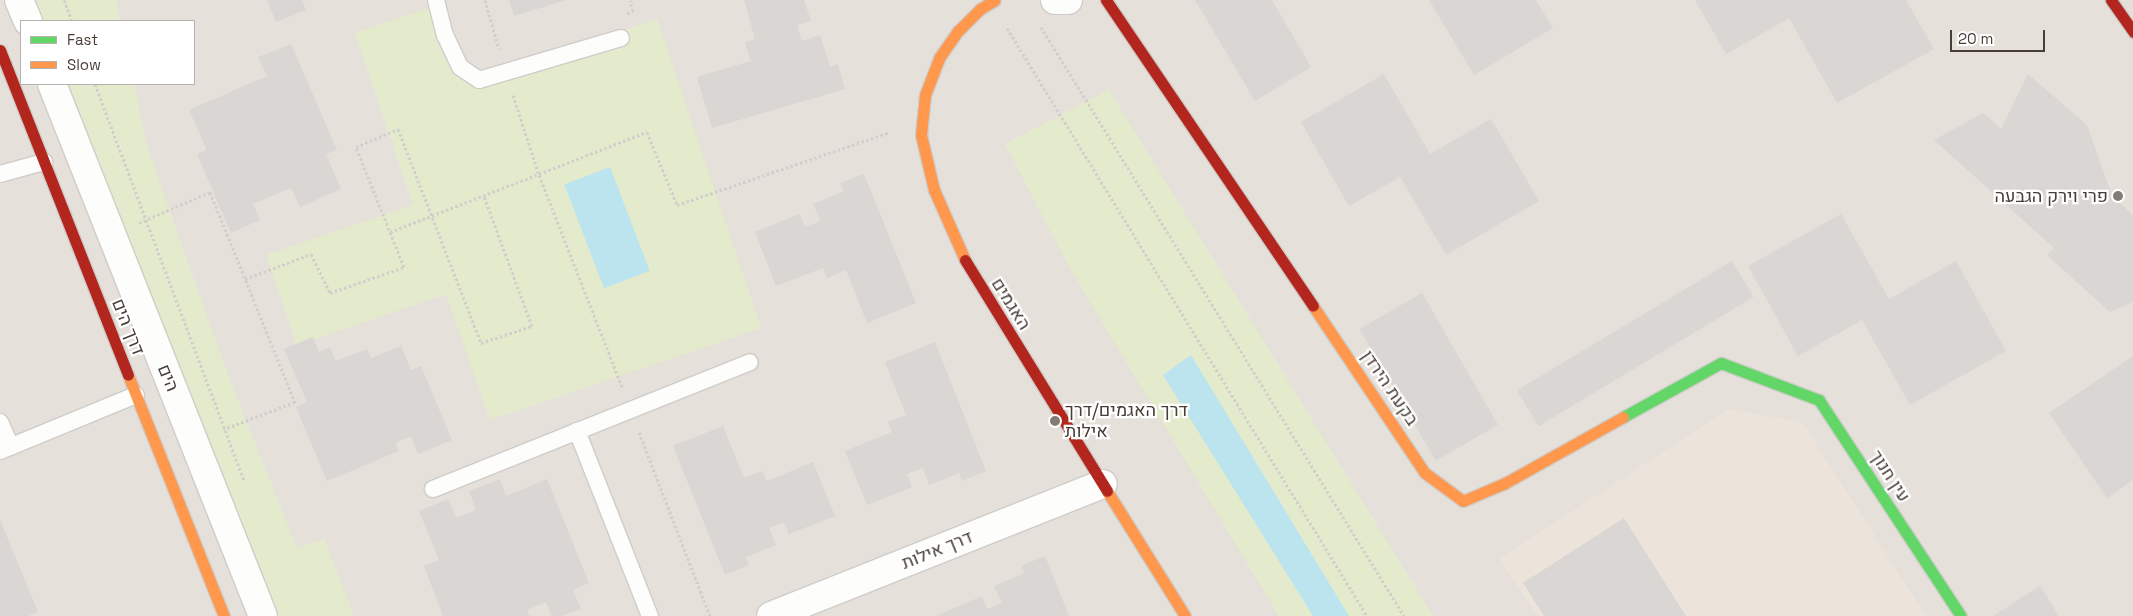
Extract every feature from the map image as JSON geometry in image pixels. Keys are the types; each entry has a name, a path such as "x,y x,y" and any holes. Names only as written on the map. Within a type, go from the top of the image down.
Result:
{"street":[{"path":"18,0 28,20"},
{"name":"האגמים","path":"995,0 980,9 958,31 938,58 925,95 921,134 934,190 973,277 1185,616"},
{"path":"1055,0 1068,0"},
{"name":"בקעת הירדן","path":"1106,0 1425,472 1463,501 1505,483 1721,364 1769,380"},
{"path":"2111,0 2133,32"},
{"name":"דרך הים","path":"0,50 224,616"},
{"name":"הים","path":"52,85 263,616"},
{"name":"עין חנוך","path":"1769,380 1819,400 1961,616"},
{"name":"דרך אילות","path":"771,616 1103,484"}],"lane":[{"path":"436,0 445,35 460,67 479,80 621,38"},
{"path":"0,174 44,162"},
{"path":"432,489 750,362"},
{"path":"0,422 5,449 136,394"},
{"path":"577,431 650,616"}],"path":[{"path":"64,0 72,20"},
{"path":"485,0 539,175 710,616"},
{"path":"1003,21 1366,616"},
{"path":"1038,22 1404,616"},
{"path":"95,85 245,482"},
{"path":"390,232 647,132 677,205 922,123"},
{"path":"245,279 311,254 330,293 404,267 356,147 398,129 481,343 532,326 484,196"},
{"path":"112,234 210,192 295,402 193,440"}],"shaded area":[{"path":"0,0 2133,0 2133,616 0,616"},
{"path":"1728,409 1802,422 1926,616 1537,616 1500,559"}],"green space":[{"path":"35,0 116,0 120,20 43,20"},
{"path":"440,4 467,84 657,19 761,328 490,420 446,294 297,345 266,255 413,205 355,33"},
{"path":"67,85 134,85 147,146 188,263 230,380 297,548 324,539 354,616 271,616"},
{"path":"1109,90 1433,616 1279,616 1072,272 1005,144"}],"water":[{"path":"610,167 650,271 604,288 564,185"},
{"path":"1191,355 1349,616 1313,616 1163,375"}],"building":[{"path":"267,0 302,0 306,10 276,22"},
{"path":"509,0 566,0 514,16"},
{"path":"744,0 804,0 811,21 797,25 802,41 820,35 830,67 838,64 845,89 712,128 697,77 751,61 745,42 755,39"},
{"path":"1195,0 1272,0 1311,67 1255,101"},
{"path":"1429,0 1536,0 1553,28 1474,75"},
{"path":"1695,0 1906,0 1934,49 1837,103 1789,18 1726,54"},
{"path":"291,44 337,150 326,154 341,189 300,207 291,188 253,204 260,220 231,233 197,154 207,150 189,110 267,76 258,57"},
{"path":"1384,74 1430,154 1491,119 1539,201 1446,255 1400,177 1349,206 1301,122"},
{"path":"2028,74 2087,125 2111,193 2133,216 2133,302 2110,312 2047,255 2054,248 1934,140 1983,113 2001,129"},
{"path":"864,174 916,303 867,323 846,270 827,278 823,268 776,286 755,232 800,214 805,227 821,221 813,204 844,191 840,183"},
{"path":"1841,214 1889,299 1956,261 2006,351 1910,405 1862,320 1798,356 1748,266"},
{"path":"1732,261 1754,297 1538,426 1517,390"},
{"path":"1422,293 1498,425 1436,461 1360,329"},
{"path":"313,337 319,352 330,347 336,361 367,349 371,358 401,346 411,370 421,366 452,440 418,454 411,436 395,443 399,451 327,481 296,407 307,402 284,349"},
{"path":"935,342 986,471 962,481 959,473 929,485 923,468 907,474 912,487 867,505 845,451 892,432 888,422 906,415 885,362"},
{"path":"2133,356 2133,480 2107,498 2049,413"},
{"path":"723,426 744,478 762,471 767,481 813,462 835,516 789,534 784,522 769,528 776,545 746,557 749,565 725,575 673,446"},
{"path":"500,479 506,496 547,479 589,583 573,590 581,609 562,616 552,616 546,602 527,610 530,616 443,616 424,566 439,560 419,511 448,499 456,518 476,510 469,491"},
{"path":"1624,518 1686,616 1544,616 1523,583"},
{"path":"0,520 38,612 28,616 0,616"},
{"path":"1045,556 1069,616 936,616 982,596 987,609 1002,603 994,586 1025,573 1021,566"},
{"path":"2040,586 2059,616 1993,616"}],"traffic: fast":[{"path":"1623,417 1721,363 1819,400 1961,616"}],"traffic: slow":[{"path":"965,260 934,190 921,135 925,95 939,58 958,31 980,9 995,0"},
{"path":"1313,306 1425,473 1463,501 1505,483 1623,417"},
{"path":"128,375 224,616"},
{"path":"1107,491 1185,616"}],"traffic: jam":[{"path":"1106,0 1313,306"},
{"path":"2111,0 2133,32"},
{"path":"0,50 128,375"},
{"path":"965,260 1107,491"}],"place":[{"name":"פרי וירק הגבעה","path":"2118,196"},
{"name":"דרך האגמים/דרך אילות","path":"1055,421"}]}
